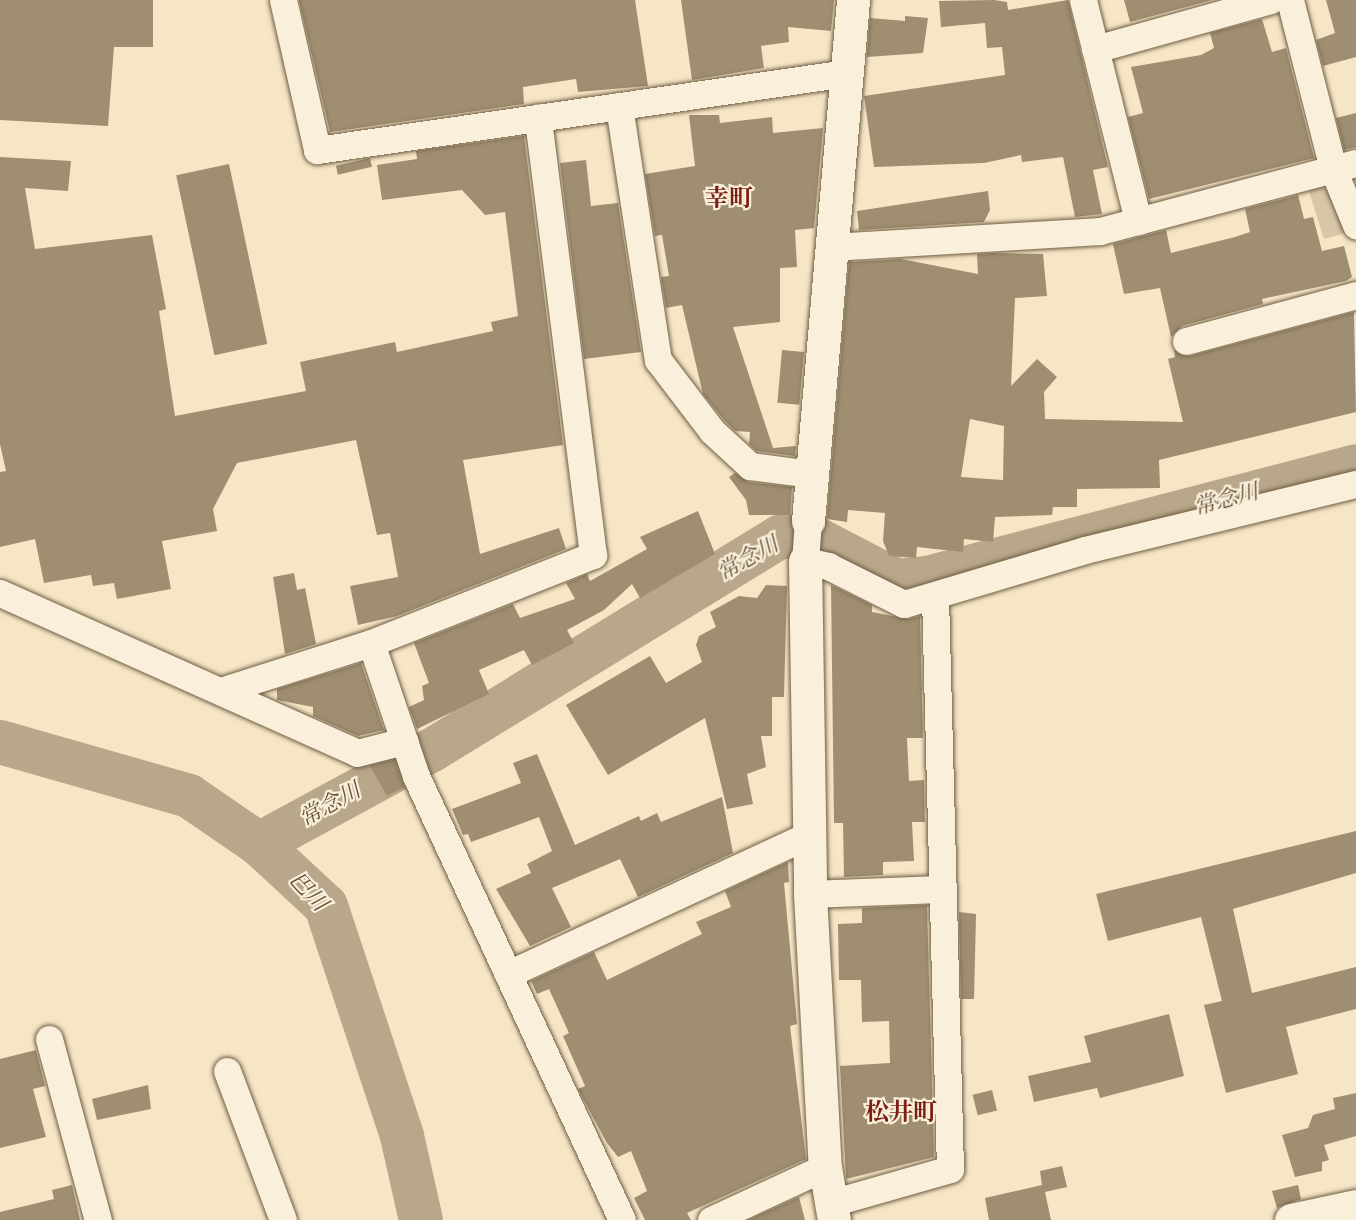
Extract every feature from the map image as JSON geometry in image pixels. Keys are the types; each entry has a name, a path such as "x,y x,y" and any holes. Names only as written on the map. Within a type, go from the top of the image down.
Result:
{"street":[{"path":"283,0 317,150 847,73"},
{"path":"853,0 805,561 810,894 825,1167 832,1212 950,1169 939,889 935,598"},
{"path":"1083,0 1138,221"},
{"path":"1095,49 1270,0"},
{"path":"1290,0 1344,166 1356,225"},
{"path":"619,106 658,360 712,431 750,466 812,474"},
{"path":"220,691 372,643 593,555 538,117"},
{"path":"832,247 1100,231 1344,166"},
{"path":"1186,341 1356,295"},
{"path":"805,561 828,566 884,599 904,604 935,598 1085,550 1356,484"},
{"path":"0,593 357,753 404,741"},
{"path":"372,643 416,776 622,1220"},
{"path":"508,974 809,835"},
{"path":"810,894 939,889"},
{"path":"49,1039 98,1220"},
{"path":"227,1071 283,1220"},
{"path":"711,1220 825,1167"},
{"path":"1291,1220 1356,1206"}],"shaded area":[{"path":"1319,186 1328,190 1345,233 1324,239 1308,188"}],"building":[{"path":"0,0 153,0 153,47 114,47 108,126 0,120"},
{"path":"299,0 635,0 648,86 578,92 576,79 523,87 524,104 330,132"},
{"path":"681,0 834,0 831,31 788,27 789,42 761,46 764,68 692,80"},
{"path":"994,0 1007,2 1008,10 1068,0 1108,167 1093,170 1102,214 1075,217 1063,157 1022,162 1021,155 984,163 874,167 864,96 1005,75 1002,47 987,48 985,23 941,27 939,1"},
{"path":"1124,0 1212,0 1130,22"},
{"path":"1326,0 1356,0 1356,57 1323,66 1316,40 1335,33"},
{"path":"905,16 928,18 923,53 867,57 870,18 905,21"},
{"path":"1262,19 1272,52 1286,48 1314,158 1149,199 1128,117 1143,113 1131,67 1201,55 1214,48 1210,33"},
{"path":"1356,113 1356,147 1344,150 1336,118"},
{"path":"689,115 719,115 720,123 772,117 773,133 823,128 814,228 795,230 797,267 780,268 780,322 733,327 773,448 796,446 795,456 757,451 749,444 750,432 735,431 724,420 703,394 682,305 666,308 661,277 669,276 662,235 655,236 645,174 695,166"},
{"path":"524,136 563,445 463,460 480,554 559,528 566,549 397,616 358,625 350,586 398,577 390,533 377,535 356,440 237,463 213,509 217,531 162,541 171,589 117,599 114,583 93,586 91,575 44,583 35,539 0,547 0,472 6,471 0,444 0,157 71,161 68,191 25,188 35,249 152,235 166,309 159,311 175,416 306,391 300,362 395,342 397,352 493,331 491,322 518,316 505,212 485,215 462,190 382,200 377,165 417,159 416,151"},
{"path":"370,158 372,167 338,175 336,166"},
{"path":"586,160 591,206 618,203 641,352 584,359 560,163"},
{"path":"229,164 267,344 214,355 176,175"},
{"path":"988,191 990,210 984,222 859,230 857,211"},
{"path":"1298,195 1304,219 1313,217 1322,251 1344,246 1352,277 1346,281 1262,299 1263,304 1182,326 1171,337 1160,288 1124,294 1113,244 1166,230 1171,253 1235,237 1250,232 1245,209"},
{"path":"977,254 1043,254 1047,296 1015,298 1011,386 1037,359 1057,377 1044,392 1045,419 1183,422 1168,359 1175,357 1174,350 1190,356 1354,312 1356,412 1159,460 1160,488 1077,489 1077,507 1053,507 1052,515 995,517 993,542 964,539 963,552 917,547 916,558 889,556 883,541 885,513 848,510 847,522 827,519 849,262 901,259 978,274","holes":["970,419 1004,426 1003,480 961,477"]},
{"path":"782,350 804,352 799,405 777,403"},
{"path":"735,473 748,482 792,487 790,515 749,515 746,500 729,477"},
{"path":"698,511 715,554 640,598 632,584 604,610 567,630 574,643 532,665 524,650 479,670 489,694 417,729 409,707 424,700 422,686 429,683 414,643 513,604 520,618 575,599 566,583 587,574 590,581 647,549 640,537"},
{"path":"294,573 297,590 305,588 316,644 285,654 273,577"},
{"path":"766,585 787,586 784,697 772,697 772,736 761,736 766,767 747,774 753,804 727,809 705,718 608,775 566,705 650,656 666,683 702,662 696,645 699,636 716,627 710,612 739,596 757,598"},
{"path":"831,585 872,605 872,612 908,619 920,616 923,738 907,738 909,781 924,780 925,822 912,822 914,861 883,862 883,875 844,877 843,823 834,823"},
{"path":"361,663 384,730 358,736 313,716 313,707 277,700 277,689"},
{"path":"537,754 575,845 639,816 641,821 657,813 661,822 722,797 733,853 638,897 620,859 552,888 571,927 530,946 496,889 531,873 527,864 552,851 539,817 471,842 468,834 463,835 452,809 521,783 513,763"},
{"path":"394,760 404,787 387,796 370,766"},
{"path":"1356,831 1356,873 1233,909 1252,993 1356,967 1356,1009 1286,1027 1298,1074 1226,1093 1204,1005 1222,1001 1201,917 1108,941 1096,894"},
{"path":"788,862 789,882 784,883 797,1024 790,1026 806,1159 687,1213 691,1220 645,1220 634,1198 647,1191 631,1151 618,1157 607,1143 578,1089 585,1086 563,1036 569,1033 549,989 537,994 531,981 594,952 607,980 702,934 696,922 731,907 725,891"},
{"path":"927,905 934,1157 846,1179 840,1066 890,1063 889,1021 862,1022 861,980 839,980 838,924 862,923 862,908"},
{"path":"959,912 976,914 974,999 961,999"},
{"path":"1169,1014 1184,1076 1100,1098 1097,1088 1034,1102 1028,1076 1091,1062 1084,1036"},
{"path":"36,1050 45,1086 33,1089 46,1137 0,1148 0,1059"},
{"path":"148,1085 151,1109 97,1120 92,1099"},
{"path":"992,1090 997,1110 978,1115 973,1095"},
{"path":"1356,1093 1356,1136 1324,1145 1329,1160 1322,1162 1322,1171 1295,1177 1282,1135 1308,1128 1313,1115 1335,1109 1333,1098"},
{"path":"1062,1166 1067,1187 1045,1192 1051,1220 989,1220 985,1198 1042,1185 1040,1171"},
{"path":"72,1185 80,1220 0,1220 0,1212 54,1199 52,1190"},
{"path":"1298,1185 1301,1199 1277,1208 1272,1191"},
{"path":"799,1197 805,1220 748,1220"}],"waterway":[{"name":"常念川","path":"259,844 432,750 780,537 813,537 898,581 927,578 1356,466"},
{"name":"巴川","path":"0,742 189,796 259,844 326,906 402,1136 421,1220"}],"district":[{"name":"幸町","path":"729,199"},
{"name":"松井町","path":"901,1113"}]}
